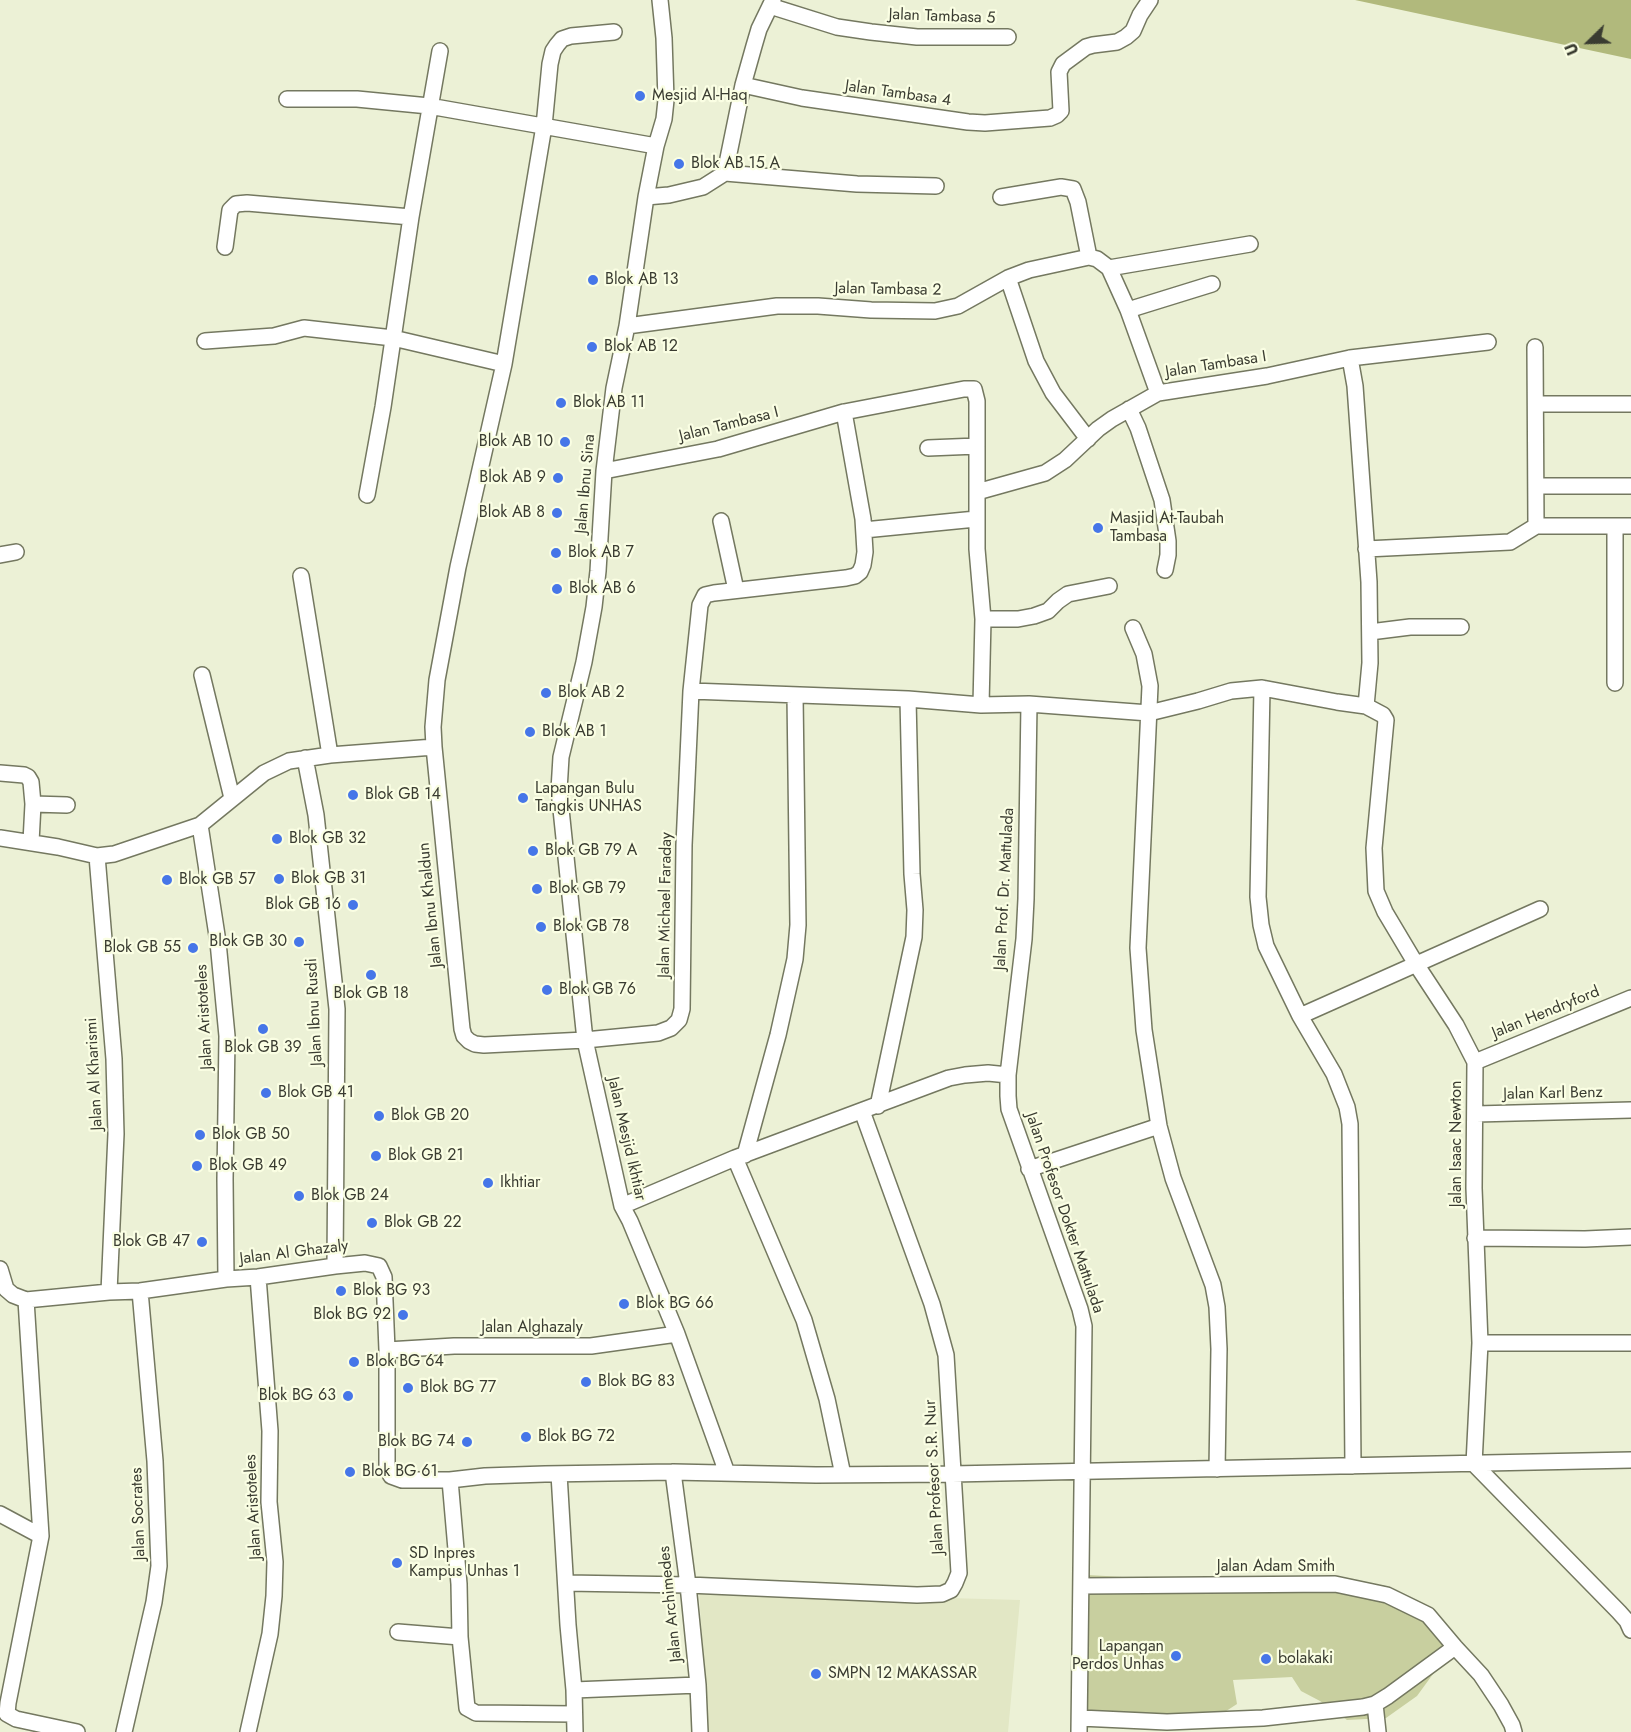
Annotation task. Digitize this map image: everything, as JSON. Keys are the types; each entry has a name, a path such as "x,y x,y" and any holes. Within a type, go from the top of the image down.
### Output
{"street":[{"name":"Jalan Ibnu Sina","path":"585,1040 560,815 561,757 584,662 594,607 604,471 614,388 627,326 646,197 664,119 666,100 664,38 660,0"},
{"name":"Jalan Tambasa 4","path":"743,85 802,98 968,122 985,123 1050,118 1061,111 1059,72 1063,64 1086,47 1117,42 1126,37 1133,31 1150,0"},
{"path":"725,173 743,85 759,29 772,3"},
{"name":"Jalan Tambasa 5","path":"772,3 837,27 871,32 917,37 1008,37"},
{"name":"Jalan Ibnu Khaldun","path":"585,1040 484,1045 474,1044 464,1036 433,727 437,680 458,567 504,364 544,126 553,51 562,39 571,36 614,32"},
{"path":"367,495 383,407 429,106 440,51"},
{"path":"286,99 357,99 429,106 656,146"},
{"path":"646,197 669,195 703,187 725,173 857,184 936,186"},
{"path":"1001,196 1061,187 1072,189 1078,202 1089,257 1097,259 1109,268 1128,310 1158,393"},
{"path":"225,247 230,210 236,204 247,203 411,217"},
{"path":"1109,268 1250,244"},
{"name":"Jalan Tambasa 2","path":"627,326 777,306 935,311 958,306 1008,278 1029,270 1089,257"},
{"path":"1008,278 1036,361 1053,393 1088,439"},
{"path":"1128,310 1212,284"},
{"path":"205,341 255,339 286,334 304,328 393,338 504,364"},
{"name":"Jalan Tambasa I","path":"977,492 1045,473 1059,464 1098,429 1158,393 1267,376 1350,358 1488,342"},
{"path":"1535,347 1536,526"},
{"path":"691,691 908,699 981,705 1029,704 1149,713 1231,691 1262,688 1372,709 1369,582 1355,386 1350,358"},
{"name":"Jalan Tambasa I","path":"604,471 718,449 844,412 974,389 977,446 977,560 983,620 981,705"},
{"path":"1536,404 1631,404"},
{"path":"1129,409 1138,428 1162,500 1168,542 1165,570"},
{"path":"844,412 864,530 976,519"},
{"path":"928,448 977,446"},
{"path":"1536,486 1631,486"},
{"path":"721,521 736,590"},
{"path":"1366,549 1510,542 1536,526 1631,526"},
{"path":"1615,526 1615,683"},
{"name":"Jalan Michael Faraday","path":"585,1040 658,1033 671,1028 679,1020 682,1009 684,845 691,691 696,627 700,605 705,595 855,576 863,566 866,552 864,530"},
{"path":"0,555 16,552"},
{"path":"301,576 330,754"},
{"path":"983,620 1034,616 1048,611 1068,594 1110,586"},
{"path":"1370,632 1410,627 1461,627"},
{"path":"1133,628 1144,654 1150,686 1138,948 1144,1030 1159,1126 1173,1178 1213,1285 1217,1307 1219,1349 1217,1469"},
{"path":"202,675 232,798"},
{"path":"1262,688 1258,897 1261,925 1266,946 1300,1016 1334,1074 1347,1107 1350,1124 1353,1466"},
{"path":"795,695 798,925 795,959 778,1035 740,1156 807,1329 827,1399 843,1474"},
{"path":"878,1106 914,937 908,699"},
{"name":"Jalan Prof. Dr. Mattulada","path":"1008,1075 1024,939 1029,704"},
{"name":"Jalan Isaac Newton","path":"1372,709 1383,715 1386,720 1374,848 1376,891 1385,912 1456,1025 1475,1062 1476,1238 1480,1343 1474,1464"},
{"path":"0,838 97,856 114,854 200,825 264,773 289,761 330,754 434,747"},
{"name":"Jalan Ibnu Rusdi","path":"305,758 316,815 337,1009 334,1266"},
{"path":"0,773 20,774 28,777 31,782 33,804 31,842"},
{"path":"33,804 67,805"},
{"name":"Jalan Aristoteles","path":"200,825 218,942 227,1036 226,1279"},
{"name":"Jalan Al Kharismi","path":"97,856 114,1059 116,1134 109,1292"},
{"path":"1300,1016 1540,909"},
{"name":"Jalan Hendryford","path":"1475,1062 1631,998"},
{"name":"Jalan Mesjid Ikhtiar","path":"585,1040 622,1206 677,1334 727,1473"},
{"path":"622,1206 740,1156 949,1078 988,1073 1008,1075"},
{"name":"Jalan Profesor Dokter Mattulada","path":"1008,1075 1009,1109 1084,1326 1080,1725"},
{"name":"Jalan Karl Benz","path":"1476,1114 1631,1110"},
{"name":"Jalan Profesor S.R. Nur","path":"688,1585 917,1595 942,1594 951,1590 959,1573 944,1344 932,1304 862,1111"},
{"path":"1029,1169 1159,1126"},
{"path":"1476,1238 1631,1237"},
{"name":"Jalan Al Ghazaly","path":"26,1300 140,1291 365,1263 379,1266 384,1277 387,1350 387,1467 391,1476 402,1480 450,1480"},
{"path":"0,1269 6,1289 13,1295 26,1300 41,1536 7,1714 16,1719 77,1732"},
{"name":"Jalan Aristoteles","path":"248,1732 270,1634 275,1562 269,1502 270,1431 258,1277"},
{"name":"Jalan Socrates","path":"124,1732 154,1602 159,1566 155,1461 140,1291"},
{"name":"Jalan Alghazaly","path":"387,1350 454,1346 591,1346 677,1334"},
{"path":"1480,1343 1631,1342"},
{"path":"574,1714 476,1713 468,1708 460,1637 459,1584 450,1480 485,1476 673,1472 952,1474 1631,1460"},
{"path":"1474,1464 1619,1612 1631,1630"},
{"name":"Jalan Archimedes","path":"673,1472 688,1585 698,1685 700,1732"},
{"path":"559,1474 575,1732"},
{"path":"0,1514 41,1536"},
{"path":"566,1583 688,1585"},
{"name":"Jalan Adam Smith","path":"1081,1586 1335,1584 1387,1595 1428,1615 1481,1675 1505,1711 1514,1732"},
{"path":"398,1632 460,1637"},
{"path":"1080,1725 1263,1718 1375,1704 1455,1647"},
{"path":"574,1689 698,1685"},
{"path":"1375,1704 1378,1732"}],"shaded area":[{"path":"1355,0 1631,0 1631,59 1448,20"},
{"name":"bolakaki","path":"1088,1575 1244,1584 1383,1585 1426,1608 1457,1641 1417,1696 1386,1718 1347,1720 1301,1691 1292,1677 1233,1680 1237,1704 1217,1717 1086,1721"},
{"path":"699,1591 1020,1600 1008,1732 708,1732"}],"place":[{"name":"Mesjid Al-Haq","path":"640,96"},
{"name":"Blok AB 15 A","path":"679,164"},
{"name":"Blok AB 13","path":"593,280"},
{"name":"Blok AB 12","path":"592,347"},
{"name":"Blok AB 11","path":"561,403"},
{"name":"Blok AB 10","path":"565,442"},
{"name":"Blok AB 9","path":"558,478"},
{"name":"Blok AB 8","path":"557,513"},
{"name":"Masjid At-Taubah Tambasa","path":"1098,528"},
{"name":"Blok AB 7","path":"556,553"},
{"name":"Blok AB 6","path":"557,589"},
{"name":"Blok AB 2","path":"546,693"},
{"name":"Blok AB 1","path":"530,732"},
{"name":"Blok GB 14","path":"353,795"},
{"name":"Lapangan Bulu Tangkis UNHAS","path":"523,798"},
{"name":"Blok GB 32","path":"277,839"},
{"name":"Blok GB 79 A","path":"533,851"},
{"name":"Blok GB 31","path":"279,879"},
{"name":"Blok GB 57","path":"167,880"},
{"name":"Blok GB 79","path":"537,889"},
{"name":"Blok GB 16","path":"353,905"},
{"name":"Blok GB 78","path":"541,927"},
{"name":"Blok GB 30","path":"299,942"},
{"name":"Blok GB 55","path":"193,948"},
{"name":"Blok GB 18","path":"371,975"},
{"name":"Blok GB 76","path":"547,990"},
{"name":"Blok GB 39","path":"263,1029"},
{"name":"Blok GB 41","path":"266,1093"},
{"name":"Blok GB 20","path":"379,1116"},
{"name":"Blok GB 50","path":"200,1135"},
{"name":"Blok GB 21","path":"376,1156"},
{"name":"Blok GB 49","path":"197,1166"},
{"name":"Ikhtiar","path":"488,1183"},
{"name":"Blok GB 24","path":"299,1196"},
{"name":"Blok GB 22","path":"372,1223"},
{"name":"Blok GB 47","path":"202,1242"},
{"name":"Blok BG 93","path":"341,1291"},
{"name":"Blok BG 66","path":"624,1304"},
{"name":"Blok BG 92","path":"403,1315"},
{"name":"Blok BG 64","path":"354,1362"},
{"name":"Blok BG 83","path":"586,1382"},
{"name":"Blok BG 77","path":"408,1388"},
{"name":"Blok BG 63","path":"348,1396"},
{"name":"Blok BG 72","path":"526,1437"},
{"name":"Blok BG 74","path":"467,1442"},
{"name":"Blok BG 61","path":"350,1472"},
{"name":"SD Inpres Kampus Unhas 1","path":"397,1563"},
{"name":"Lapangan Perdos Unhas","path":"1176,1656"},
{"name":"bolakaki","path":"1266,1659"},
{"name":"SMPN 12 MAKASSAR","path":"816,1674"}]}
